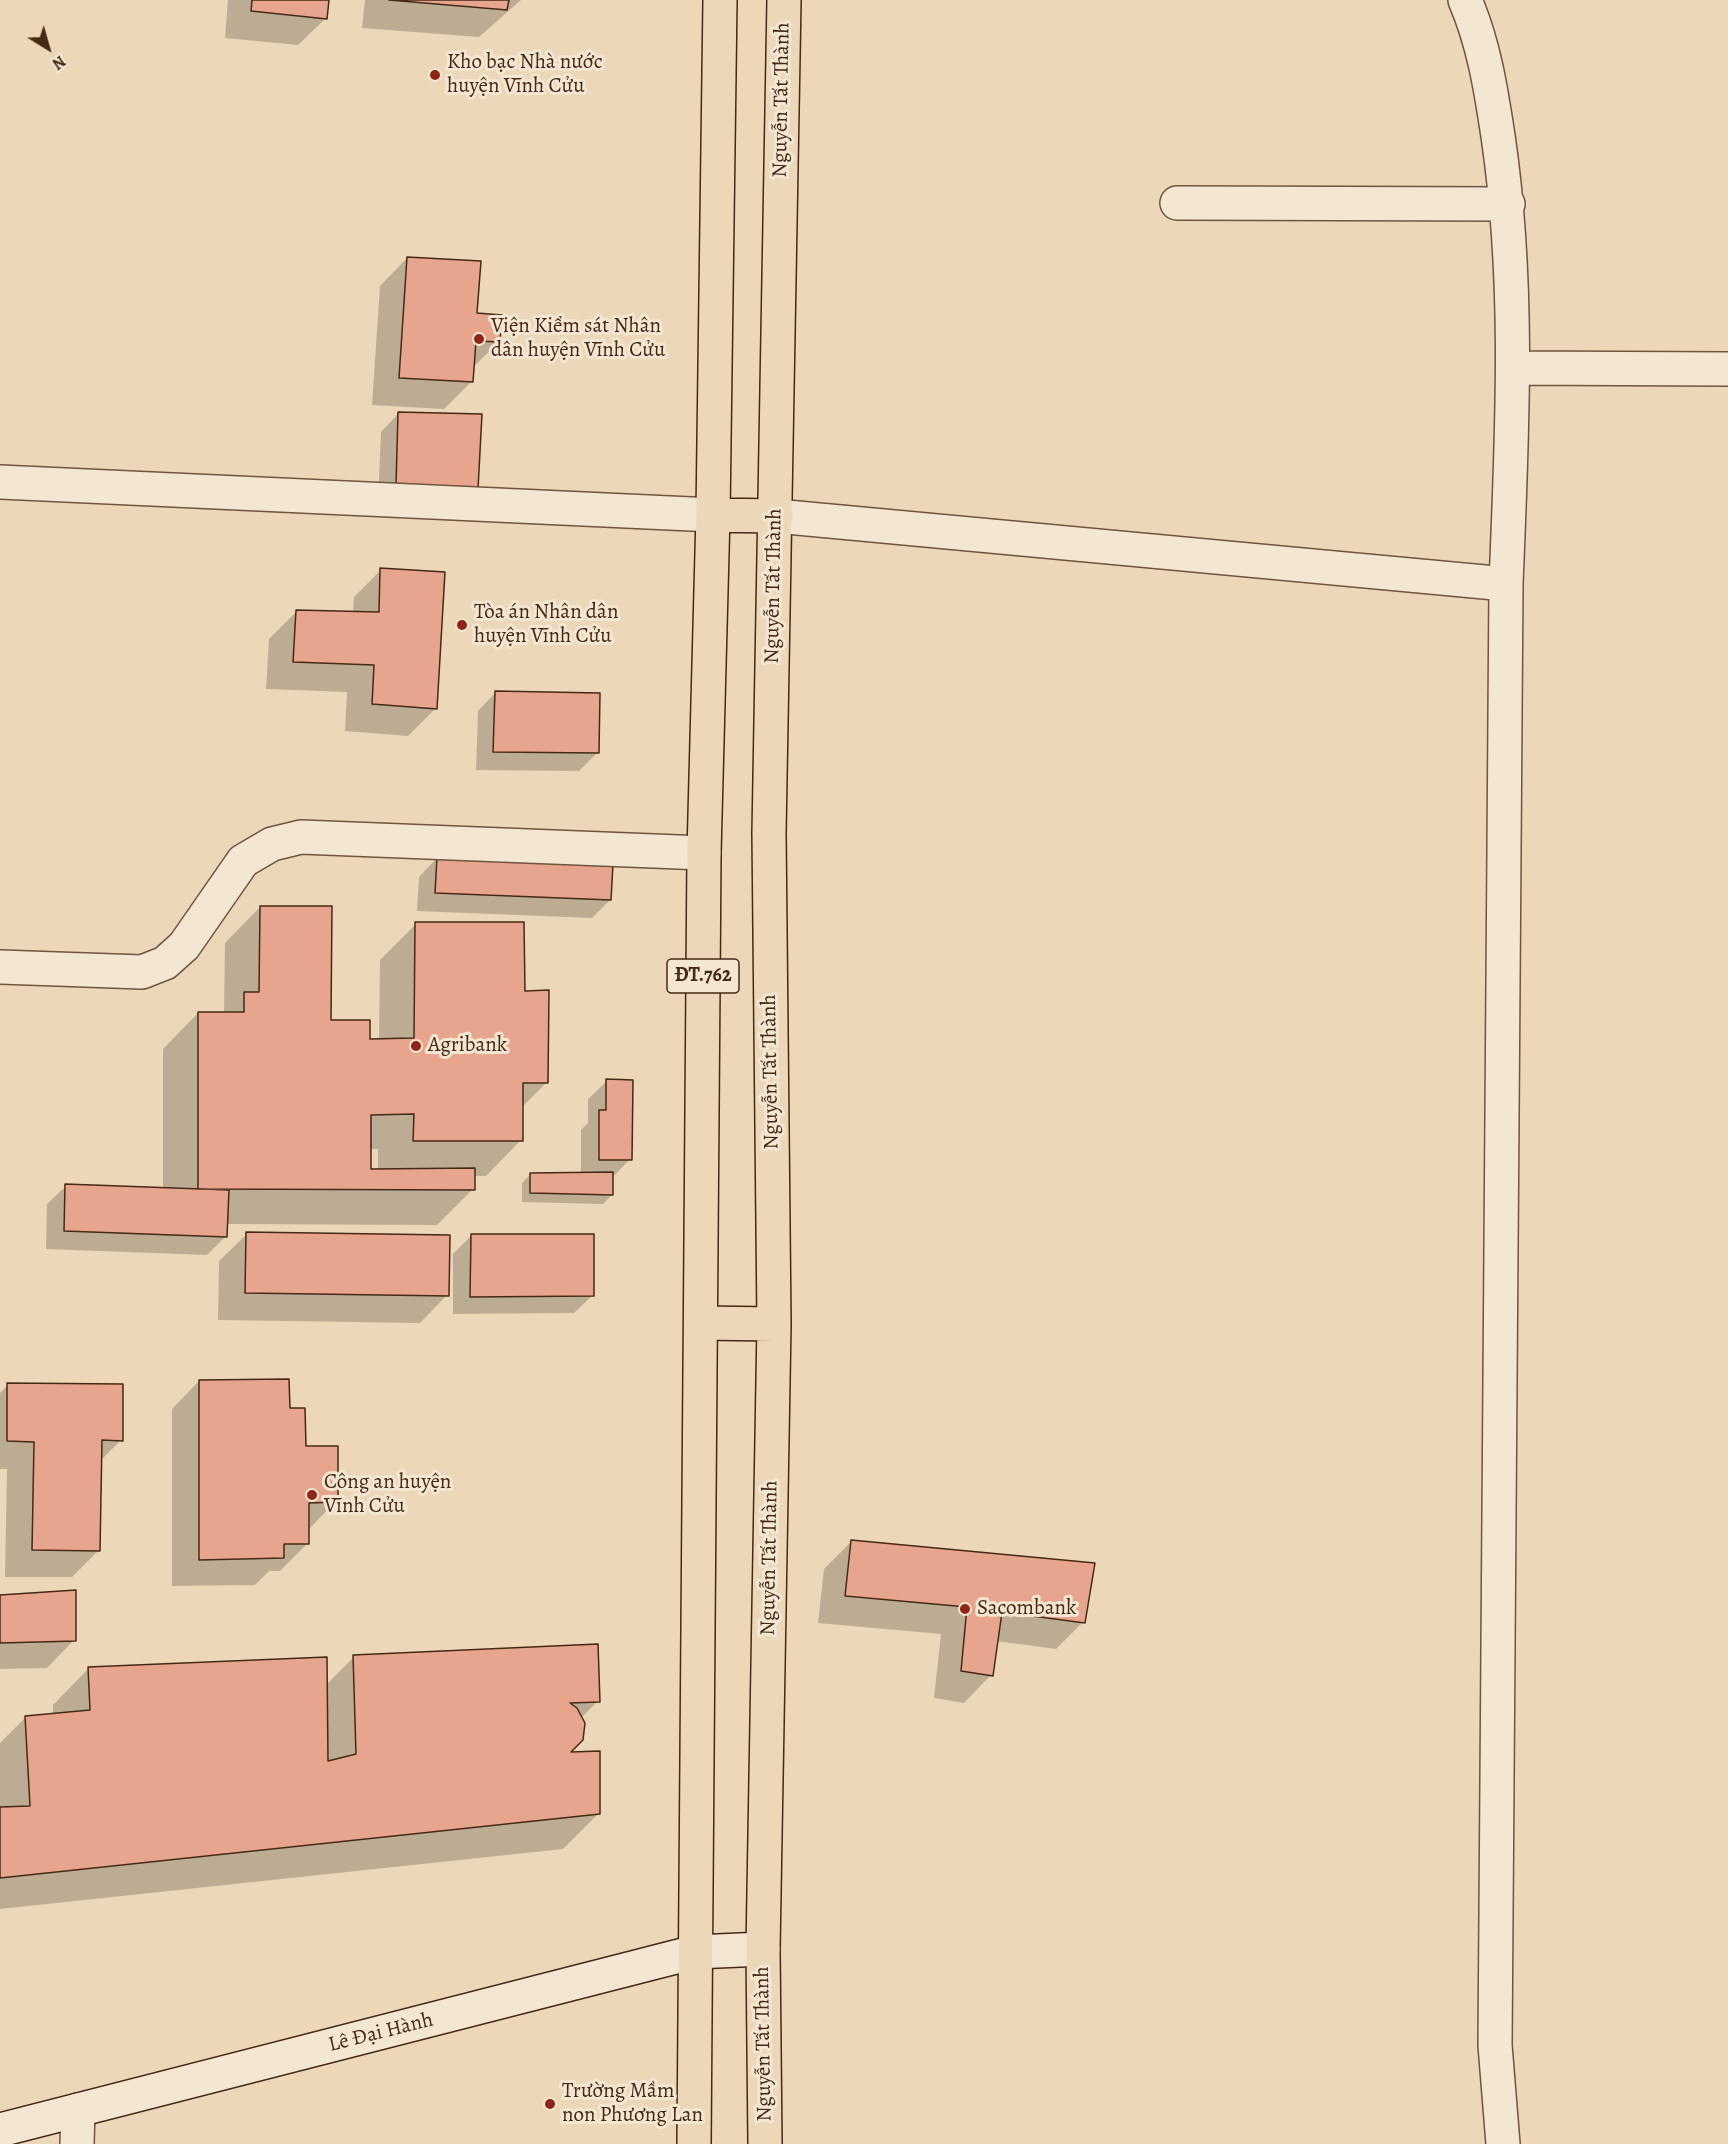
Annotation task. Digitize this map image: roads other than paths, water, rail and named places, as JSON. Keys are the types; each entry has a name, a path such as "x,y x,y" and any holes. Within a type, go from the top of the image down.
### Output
{"main road":[{"name":"ĐT.762","path":"695,1952 702,1323 704,853 713,515 720,0"},
{"name":"Nguyễn Tất Thành","path":"765,2144 763,1949 774,1324 769,833 784,0"},
{"path":"713,515 776,516"},
{"path":"702,1323 774,1324"},
{"path":"694,2144 695,1952"}],"street":[{"path":"1465,0 1476,26 1489,77 1508,204 1514,368 1506,584 1495,2044 1503,2144"},
{"path":"1177,203 1508,204"},
{"path":"1514,368 1728,369"},
{"path":"0,482 713,515"},
{"path":"776,516 1506,584"},
{"path":"0,967 142,972 165,963 184,946 243,861 272,844 301,837 704,853"},
{"name":"Lê Đại Hành","path":"0,2130 695,1952 763,1949"},
{"path":"77,2144 78,2110"}],"place":[{"name":"Kho bạc Nhà nước huyện Vĩnh Cửu","path":"435,75"},
{"name":"Viện Kiểm sát Nhân dân huyện Vĩnh Cửu","path":"479,339"},
{"name":"Tòa án Nhân dân huyện Vĩnh Cửu","path":"462,625"},
{"name":"Agribank","path":"416,1046"},
{"name":"Công an huyện Vĩnh Cửu","path":"312,1495"},
{"name":"Sacombank","path":"965,1609"},
{"name":"Trường Mầm non Phương Lan","path":"550,2104"}]}
